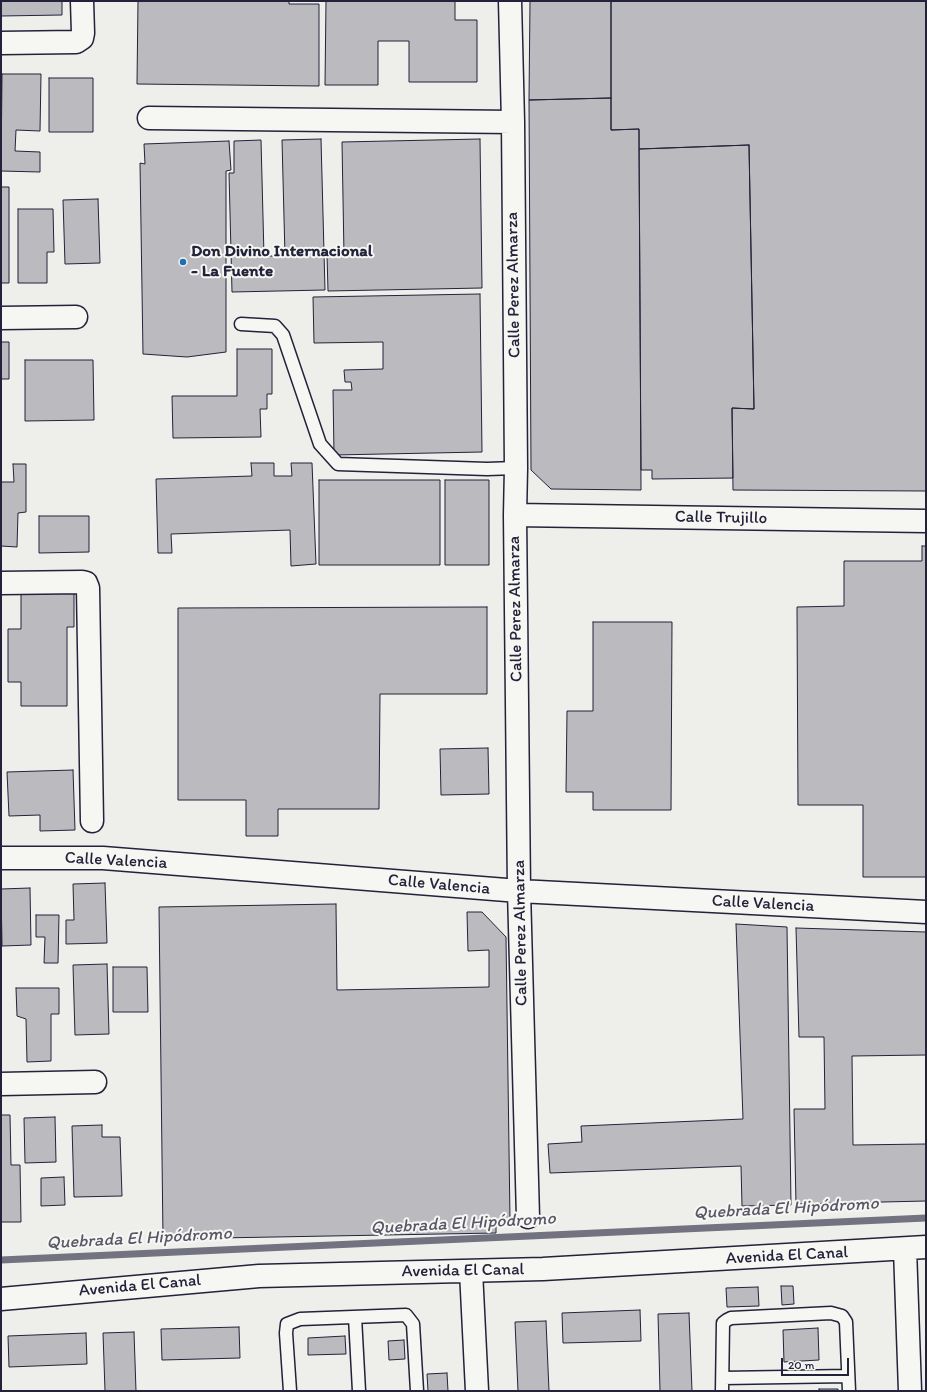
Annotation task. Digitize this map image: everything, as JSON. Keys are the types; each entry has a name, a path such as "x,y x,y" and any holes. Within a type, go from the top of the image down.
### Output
{"street":[{"path":"1,43 76,42 82,38 83,33 82,1"},
{"name":"Calle Perez Almarza","path":"510,1 513,122 516,468 515,514 520,891 528,1217"},
{"path":"150,118 513,122"},
{"path":"1,318 76,317"},
{"name":"Calle Trujillo","path":"515,514 926,521"},
{"path":"1,583 82,582 86,583 88,588 92,821"},
{"name":"Calle Valencia","path":"1,858 103,858 520,891 926,912"},
{"path":"1,1084 95,1082"},
{"path":"910,1391 916,1248"},
{"name":"Avenida El Canal","path":"1,1299 259,1276 543,1270 916,1248"},
{"path":"471,1271 477,1391"}],"lane":[{"path":"241,324 275,326 283,335 320,444 338,464 487,469 516,468"},
{"path":"722,1391 723,1323 727,1320 731,1318 831,1313 842,1316 846,1322 849,1391"},
{"path":"290,1391 286,1333 288,1324 300,1319 406,1315 413,1324 417,1391"},
{"path":"355,1317 360,1391"},
{"path":"722,1378 848,1376"}],"building":[{"path":"1,1 62,1 62,15 1,16"},
{"path":"138,1 289,1 289,4 319,4 319,86 137,84"},
{"path":"326,1 455,1 455,20 477,20 477,82 409,82 409,41 378,41 378,85 325,85"},
{"path":"530,1 611,1 611,98 529,100"},
{"path":"611,1 926,1 926,491 733,490 732,408 754,409 749,145 639,149 639,129 611,130"},
{"path":"2,74 41,74 40,131 16,130 15,151 40,152 40,172 1,171"},
{"path":"49,78 93,78 93,132 49,132"},
{"path":"611,98 611,130 639,129 641,490 551,489 531,470 529,100"},
{"path":"321,139 325,290 232,292 229,173 234,173 234,141 261,140 264,256 285,256 282,140"},
{"path":"480,139 482,288 328,291 327,255 344,255 342,142"},
{"name":"Don Divino Internacional - La Fuente","path":"229,141 231,170 226,171 226,352 187,357 143,354 140,163 145,164 144,144"},
{"path":"749,145 754,409 732,408 733,478 652,479 652,470 641,470 639,149"},
{"path":"1,187 9,187 9,283 1,283"},
{"path":"98,199 100,263 65,264 63,200"},
{"path":"18,209 53,209 54,252 47,252 47,283 18,283"},
{"path":"480,294 482,452 334,455 333,390 352,390 351,382 345,382 344,370 383,369 383,342 314,343 313,297"},
{"path":"1,342 9,342 9,379 1,379"},
{"path":"237,349 272,349 272,394 267,394 267,409 260,409 261,437 173,438 172,396 237,396"},
{"path":"25,360 93,360 94,420 25,421"},
{"path":"251,463 274,463 274,476 292,476 291,463 312,463 316,564 291,566 290,530 171,534 172,553 158,553 156,479 252,476"},
{"path":"13,464 26,464 26,512 18,513 17,547 1,546 1,482 14,482"},
{"path":"319,480 440,480 440,565 319,565"},
{"path":"445,480 489,480 489,565 445,565"},
{"path":"39,516 89,516 89,552 39,553"},
{"path":"922,546 926,546 926,877 863,877 863,805 798,805 797,607 844,606 844,561 922,561"},
{"path":"21,593 74,593 74,627 67,627 67,706 21,706 21,682 8,682 8,629 21,629"},
{"path":"487,607 487,694 380,694 379,809 278,809 278,836 246,836 246,800 178,800 178,608"},
{"path":"593,622 672,622 671,810 593,810 593,792 566,792 567,711 593,711"},
{"path":"488,748 489,794 441,795 440,749"},
{"path":"73,770 75,830 40,831 40,815 9,816 7,772"},
{"path":"105,883 107,943 66,944 66,920 74,920 73,884"},
{"path":"30,888 31,945 2,946 1,889"},
{"path":"336,904 337,990 489,987 489,950 468,951 467,912 482,912 506,937 510,1220 496,1220 496,1233 163,1239 159,907"},
{"path":"36,915 59,915 58,963 44,963 45,937 36,937"},
{"path":"736,924 787,927 791,1205 742,1206 741,1166 550,1173 548,1144 582,1142 581,1126 743,1119"},
{"path":"796,928 926,932 926,1055 852,1056 853,1145 926,1144 926,1201 796,1204 794,1109 825,1109 824,1037 799,1037"},
{"path":"107,964 109,1034 75,1035 73,965"},
{"path":"113,967 147,967 148,1012 113,1012"},
{"path":"16,988 59,988 59,1014 51,1014 51,1061 27,1062 26,1019 17,1016"},
{"path":"1,1115 10,1115 11,1165 20,1165 21,1222 1,1222"},
{"path":"55,1117 56,1162 25,1163 24,1118"},
{"path":"102,1125 102,1137 120,1137 122,1196 74,1197 72,1126"},
{"path":"64,1177 65,1205 41,1206 41,1178"},
{"path":"781,1286 793,1286 794,1304 782,1305"},
{"path":"758,1287 759,1306 727,1307 726,1288"},
{"path":"640,1310 641,1341 563,1343 562,1313"},
{"path":"689,1313 692,1391 660,1391 658,1314"},
{"path":"546,1321 549,1391 518,1391 515,1322"},
{"path":"239,1327 240,1358 162,1360 161,1329"},
{"path":"818,1328 819,1360 784,1362 783,1330"},
{"path":"134,1332 136,1391 105,1391 103,1333"},
{"path":"86,1333 87,1364 9,1367 8,1336"},
{"path":"345,1336 346,1354 308,1355 308,1338"},
{"path":"404,1340 405,1359 389,1360 388,1341"},
{"path":"447,1373 448,1391 428,1391 427,1374"},
{"path":"819,1389 838,1389 838,1391 819,1391"}],"waterway":[{"name":"Quebrada El Hipódromo","path":"1,1260 926,1218"}],"place":[{"name":"Don Divino Internacional - La Fuente","path":"183,262"}]}
